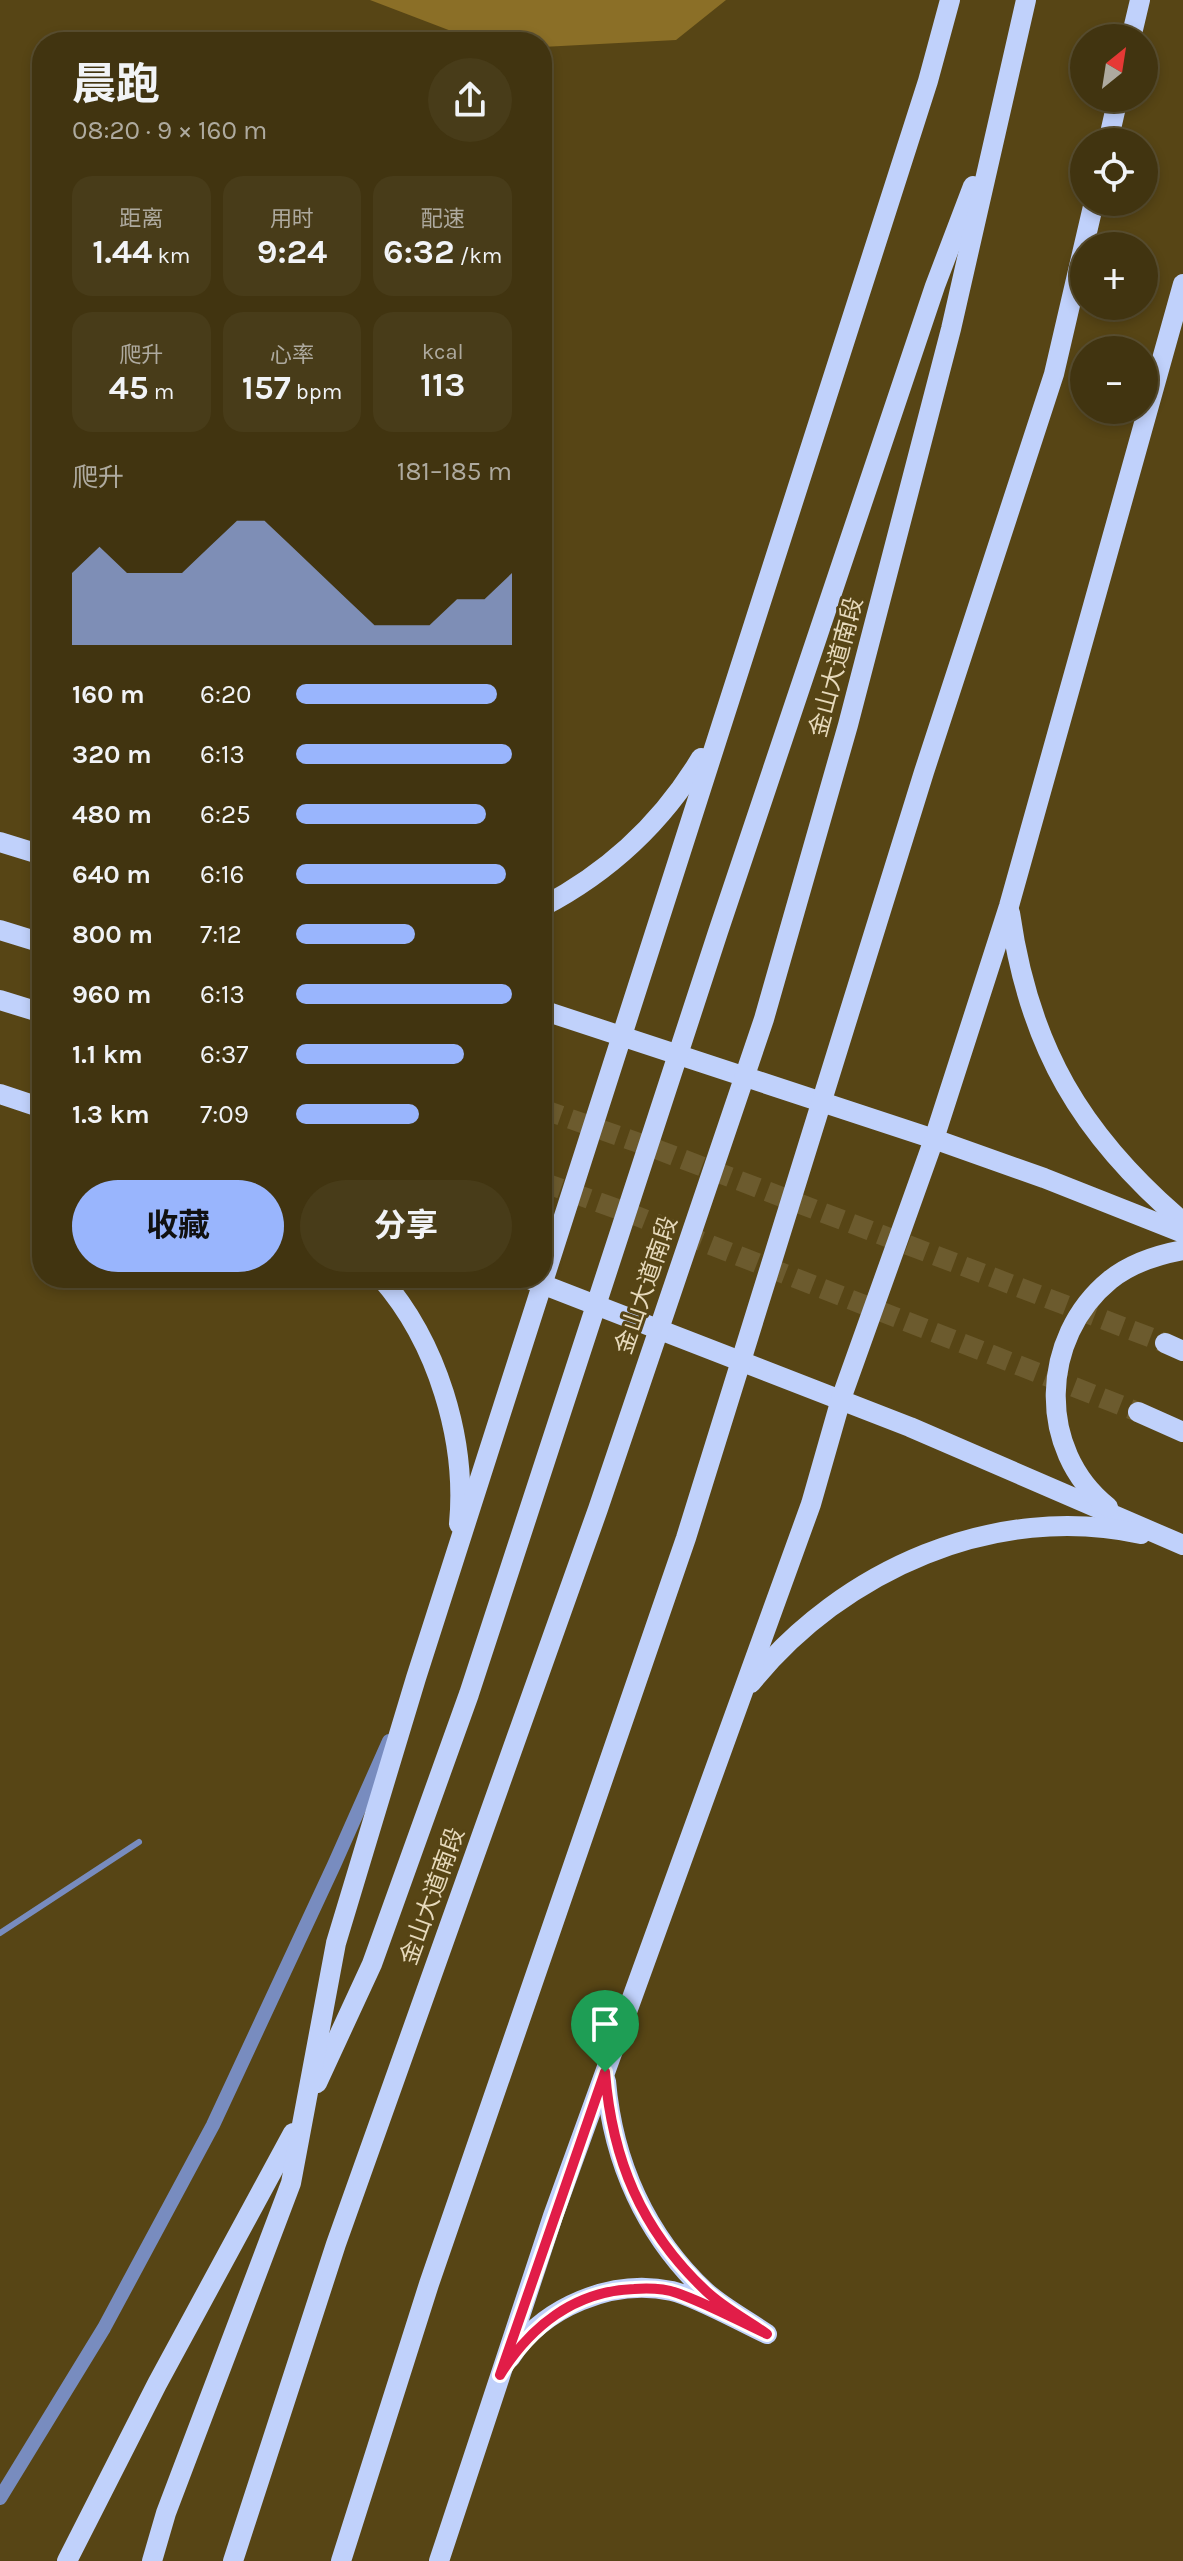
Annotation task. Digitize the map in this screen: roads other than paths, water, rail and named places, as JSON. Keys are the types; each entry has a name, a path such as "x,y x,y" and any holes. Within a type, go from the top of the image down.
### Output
{"main road":[{"path":"552,1230 621,1036 928,81 950,0"},
{"name":"金山大道南段","path":"233,2561 336,2244 598,1509 764,1019 860,679 951,329 1026,0"},
{"path":"1134,24 1140,0"},
{"path":"67,2561 157,2384 289,2142 372,1964 469,1694 718,932 925,316 1000,115"},
{"path":"341,2561 429,2284 686,1538 924,772 1054,374 1091,216"},
{"path":"439,2561 605,2072 811,1504 841,1399 934,1139 1009,906 1183,284"},
{"path":"552,901 603,871 635,844 664,813 710,743 727,704"},
{"path":"0,842 32,852"},
{"path":"1009,906 1026,996 1041,1039 1061,1080 1114,1158 1147,1192 1183,1222"},
{"path":"0,930 32,940"},
{"path":"0,1000 32,1010"},
{"path":"552,1013 934,1139 1183,1233"},
{"path":"0,1094 32,1105"},
{"path":"1123,1519 1083,1481 1069,1457 1059,1431 1055,1404 1059,1363 1074,1323 1090,1299 1111,1279 1135,1264 1183,1250"},
{"path":"388,1288 408,1317 443,1392 453,1432 458,1473 460,1514 456,1555"},
{"path":"152,2561 166,2513 291,2183 336,1943 456,1555 532,1288"},
{"path":"552,1288 841,1399 1179,1543"},
{"path":"1138,1412 1183,1432"},
{"path":"741,1696 768,1661 834,1602 898,1566 939,1549 997,1534 1041,1528 1087,1527 1131,1532 1179,1543"},
{"path":"500,2375 514,2352 553,2315 578,2302 626,2289 650,2288 675,2292 767,2334 708,2294 679,2264 654,2231 618,2155 609,2114 605,2072"}],"street":[{"path":"0,2498 104,2328 213,2125 334,1865 416,1678"}],"lane":[{"path":"0,1933 139,1842"}],"tunnel":[{"path":"552,1113 656,1149 1165,1343"},
{"path":"552,1186 1138,1412"}]}
